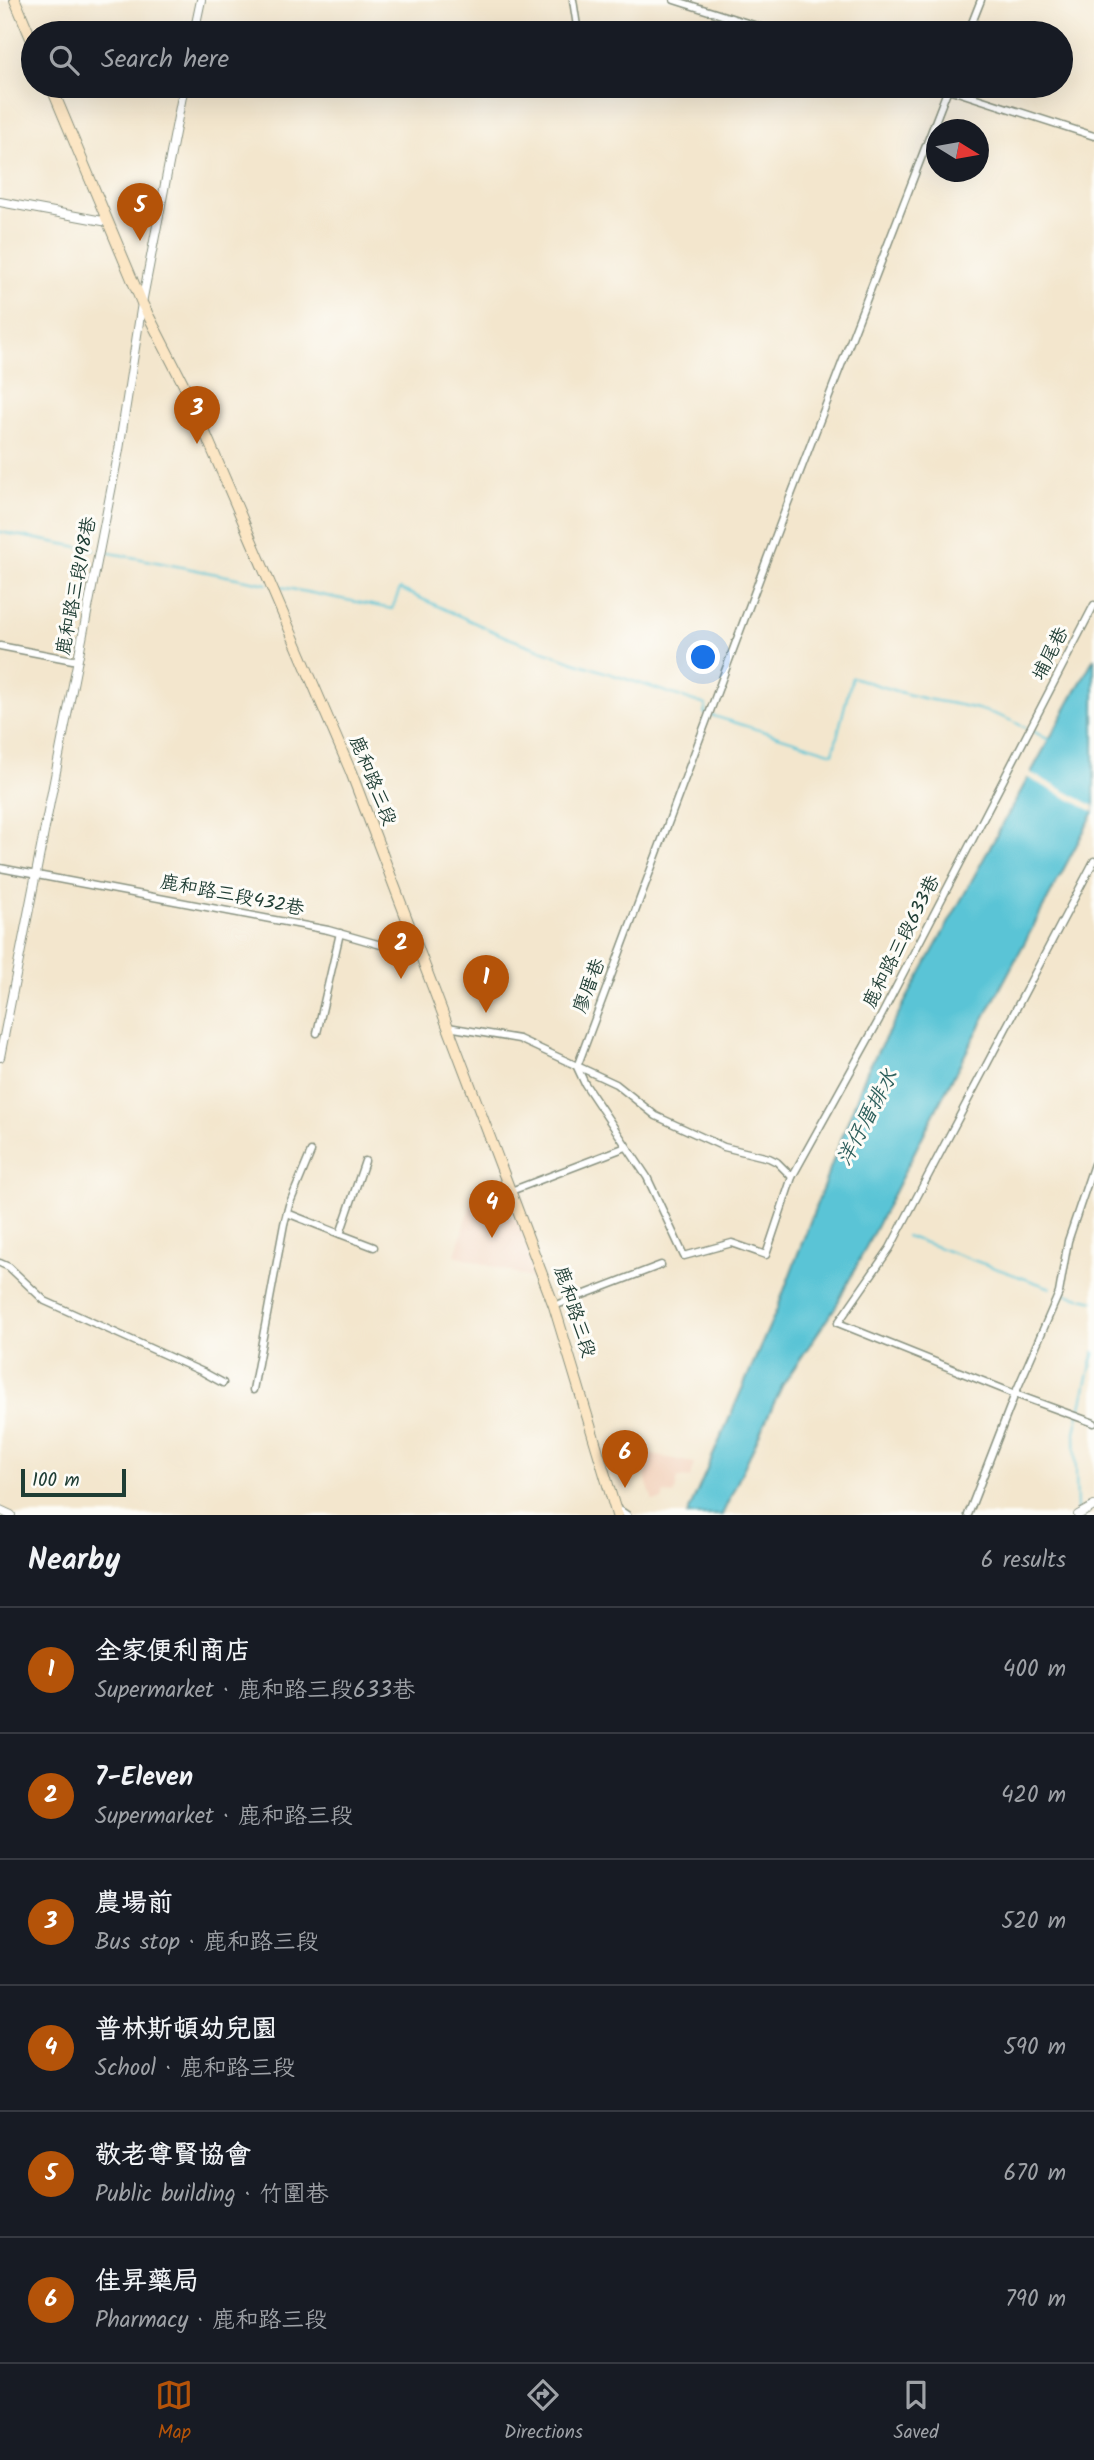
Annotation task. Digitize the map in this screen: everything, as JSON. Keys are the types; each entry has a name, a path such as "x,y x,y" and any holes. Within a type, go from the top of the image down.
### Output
{"main road":[{"path":"15,0 24,21"},
{"name":"鹿和路三段","path":"56,98 142,303 188,393 351,772 554,1306 616,1511"}],"street":[{"path":"197,21 201,0"},
{"path":"573,0 576,21"},
{"path":"674,0 741,21"},
{"path":"973,21 981,0"},
{"name":"鹿和路三段198巷","path":"37,875 125,417 142,303 182,98"},
{"name":"廖厝巷","path":"577,1067 786,508 944,98"},
{"path":"981,98 1094,136"},
{"path":"0,202 108,222"},
{"name":"埔尾巷","path":"1036,719 1094,604"},
{"path":"0,646 78,662"},
{"name":"鹿和路三段633巷","path":"626,1147 647,1177 684,1256 732,1243 766,1255 792,1177 879,1020 1036,719"},
{"path":"1094,861 890,1248 838,1323 1094,1423"},
{"name":"鹿和路三段432巷","path":"0,868 340,933 420,956"},
{"path":"0,1057 37,875"},
{"path":"317,1033 340,933"},
{"path":"448,1027 519,1039 615,1084 656,1116 724,1147 769,1158 792,1177"},
{"path":"511,1191 626,1147 577,1067"},
{"path":"253,1390 287,1213 311,1152"},
{"path":"340,1234 365,1161"},
{"path":"968,1515 1015,1394 1059,1293 1068,1241 1094,1164"},
{"path":"287,1213 374,1247"},
{"path":"0,1264 9,1267 45,1301 223,1383"},
{"path":"554,1306 661,1265"},
{"path":"1078,1515 1094,1506"},
{"path":"0,1510 10,1515"},
{"name":"鹿和路三段","path":"616,1511 627,1515"}],"shaded area":[{"path":"471,1204 519,1220 536,1280 455,1255"},
{"path":"647,1454 694,1463 690,1478 678,1478 674,1495 664,1493 662,1500 653,1501 646,1480"}],"water":[{"name":"洋仔厝排水","path":"1094,658 1094,812 944,1094 836,1306 782,1386 722,1515 687,1515 777,1309 867,1071"}],"pier":[{"path":"1029,772 1094,806 1094,812 1026,777"}],"waterway":[{"path":"0,532 95,550"},
{"path":"101,551 267,584"},
{"path":"276,586 392,609 400,589 506,637 706,705 704,713 833,753 852,677 912,695 981,710 1026,728"},
{"path":"1031,730 1051,741"},
{"path":"906,1236 1051,1288"},
{"path":"1060,1293 1094,1301"},
{"path":"1077,1510 1075,1432 1094,1352"}],"place":[{"name":"敬老尊賢協會","path":"140,241"},
{"name":"農場前","path":"197,444"},
{"name":"7-Eleven","path":"401,979"},
{"name":"全家便利商店","path":"486,1013"},
{"name":"普林斯頓幼兒園","path":"492,1238"},
{"name":"佳昇藥局","path":"625,1488"}]}
